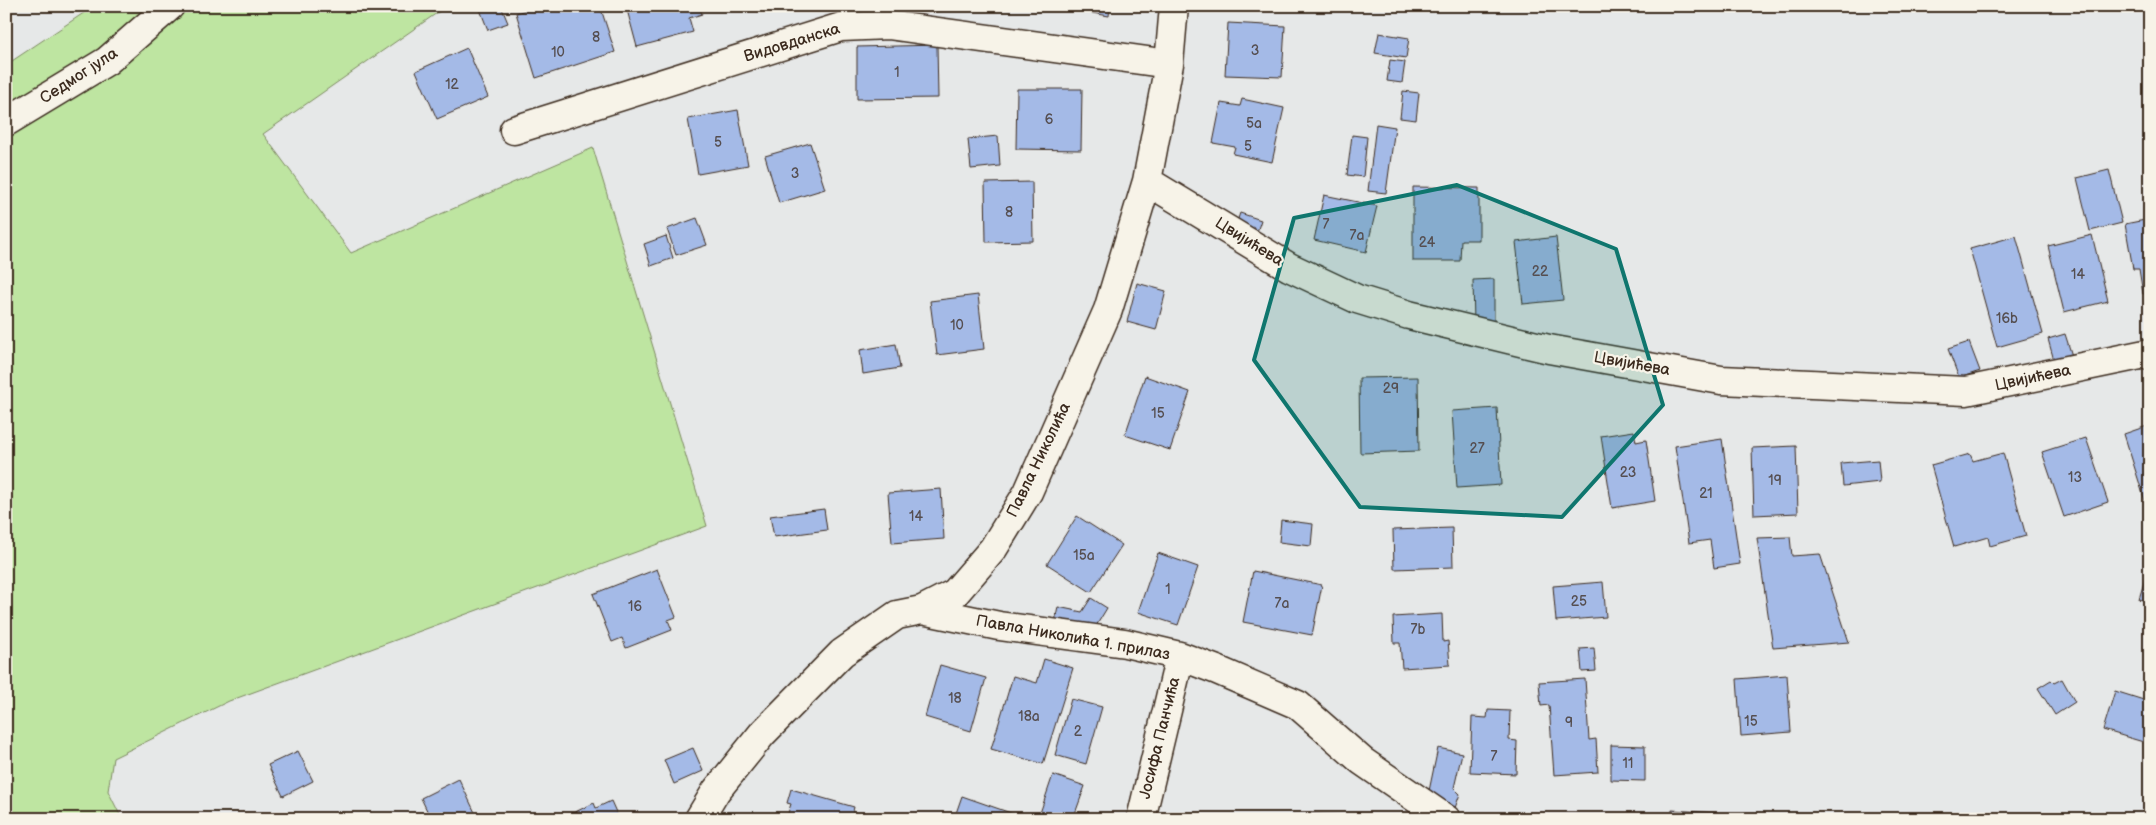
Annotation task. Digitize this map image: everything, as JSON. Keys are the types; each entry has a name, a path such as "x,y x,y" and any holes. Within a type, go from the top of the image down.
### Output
{"street":[{"name":"Седмог јула","path":"6,122 107,61 170,6"},
{"name":"Павла Николића","path":"699,819 716,791 762,734 842,653 897,615 922,610 955,593 993,549 1028,492 1108,310 1147,181 1169,64 1174,6"},
{"name":"Видовданска","path":"514,130 841,27 888,26 1169,64"},
{"name":"Цвијићева","path":"1147,181 1289,267 1357,299 1409,315 1549,349 1721,380 1966,392 2150,354"},
{"name":"Павла Николића 1. прилаз","path":"922,610 999,626 1125,644 1180,656 1298,705 1362,761 1446,819"},
{"name":"Јосифа Панчића","path":"1141,819 1180,656"}],"highlighted area":[{"path":"1457,185 1616,249 1663,405 1562,517 1360,507 1254,360 1294,218"}],"green space":[{"path":"94,6 447,6 263,134 351,253 593,148 707,526 229,701 113,758 108,791 122,819 6,819 6,65"}],"building":[{"path":"501,6 508,23 488,30 479,7"},
{"path":"538,6 600,6 615,52 536,78 516,13"},
{"path":"626,6 699,6 702,14 689,18 693,32 637,47"},
{"path":"1071,6 1110,6 1109,16 1070,9"},
{"path":"1228,23 1285,26 1282,77 1225,75"},
{"path":"1379,33 1409,38 1406,58 1375,53"},
{"path":"937,45 938,98 857,99 857,47"},
{"path":"467,48 488,97 437,119 416,71"},
{"path":"1390,60 1405,62 1402,83 1387,81"},
{"path":"1017,89 1082,89 1081,150 1016,149"},
{"path":"1403,91 1419,93 1416,120 1400,118"},
{"path":"1242,99 1284,108 1272,162 1233,154 1235,147 1213,143 1221,103 1240,106"},
{"path":"738,110 748,165 698,174 688,119"},
{"path":"1376,124 1395,127 1386,193 1368,191"},
{"path":"1352,135 1367,137 1363,177 1347,175"},
{"path":"998,136 1000,166 971,169 968,139"},
{"path":"810,143 825,189 779,203 765,156"},
{"path":"2109,170 2122,223 2090,231 2077,178"},
{"path":"1032,182 1033,241 986,242 985,183"},
{"path":"1413,187 1479,188 1479,240 1461,240 1460,261 1413,261"},
{"path":"1324,195 1377,206 1366,252 1314,240"},
{"path":"1240,213 1261,220 1255,238 1234,230"},
{"path":"697,218 707,245 676,255 667,229"},
{"path":"2150,219 2150,293 2143,294 2139,269 2133,269 2125,224"},
{"path":"2092,235 2108,301 2064,312 2048,246"},
{"path":"666,236 673,258 651,266 644,244"},
{"path":"2016,236 2043,334 1997,347 1970,249"},
{"path":"1556,237 1563,300 1523,304 1516,242"},
{"path":"1494,279 1494,322 1474,323 1473,280"},
{"path":"1137,283 1166,291 1156,330 1127,322"},
{"path":"978,295 984,349 937,355 930,301"},
{"path":"2065,334 2073,359 2055,364 2048,339"},
{"path":"1969,342 1980,371 1959,378 1948,349"},
{"path":"896,344 900,368 863,374 860,350"},
{"path":"1145,376 1190,392 1170,450 1125,435"},
{"path":"1418,377 1419,451 1360,453 1359,378"},
{"path":"1497,408 1501,485 1457,488 1452,411"},
{"path":"2150,425 2150,502 2146,504 2124,434"},
{"path":"1634,431 1636,442 1646,440 1655,501 1612,508 1601,436"},
{"path":"2086,438 2108,502 2064,517 2042,452"},
{"path":"1722,439 1740,564 1714,568 1710,540 1689,543 1675,446"},
{"path":"1796,446 1798,513 1754,515 1752,448"},
{"path":"2003,453 2026,536 1990,546 1988,537 1954,547 1931,465 1970,454 1973,461"},
{"path":"1878,460 1880,482 1843,486 1841,463"},
{"path":"941,489 944,539 892,543 888,493"},
{"path":"824,509 827,530 774,537 770,516"},
{"path":"1077,516 1122,545 1091,592 1047,564"},
{"path":"1281,520 1313,524 1311,546 1279,542"},
{"path":"1452,528 1453,567 1394,569 1393,530"},
{"path":"1790,537 1792,556 1820,554 1849,642 1773,648 1757,538"},
{"path":"1158,553 1198,567 1178,625 1138,612"},
{"path":"657,569 676,617 668,620 672,630 626,648 622,638 612,642 593,594"},
{"path":"1253,571 1322,585 1312,635 1243,622"},
{"path":"2145,579 2150,580 2150,602 2139,599"},
{"path":"1603,582 1606,617 1556,621 1553,586"},
{"path":"1091,598 1107,608 1093,631 1055,622 1058,607 1082,612"},
{"path":"1442,614 1443,642 1448,641 1450,665 1402,668 1400,643 1394,643 1393,617"},
{"path":"1594,648 1596,671 1582,672 1580,649"},
{"path":"1044,659 1073,668 1043,764 991,749 1013,676 1037,683"},
{"path":"940,665 986,678 971,731 925,717"},
{"path":"1787,675 1791,732 1741,736 1737,679"},
{"path":"1585,679 1589,740 1596,739 1598,772 1554,775 1549,705 1541,706 1539,682"},
{"path":"2062,679 2075,702 2055,715 2038,688 2051,680 2054,683"},
{"path":"2115,691 2150,702 2150,744 2103,730"},
{"path":"1071,699 1102,707 1086,764 1055,755"},
{"path":"1488,710 1510,711 1509,740 1517,741 1516,774 1470,772 1472,717 1487,718"},
{"path":"1611,745 1645,746 1645,781 1611,780"},
{"path":"693,748 703,771 674,784 664,760"},
{"path":"1438,748 1462,753 1454,788 1460,794 1455,808 1429,791"},
{"path":"298,751 313,781 283,796 268,765"},
{"path":"1053,775 1085,786 1073,819 1038,819"},
{"path":"459,779 478,819 431,819 421,798"},
{"path":"791,789 854,807 851,819 786,819 791,804 787,803"},
{"path":"962,796 1025,818 954,819"},
{"path":"611,801 619,819 573,819 571,814 594,803 596,808"},
{"path":"1672,810 1716,813 1716,819 1672,819"},
{"path":"1310,814 1361,816 1361,819 1310,819"}]}
